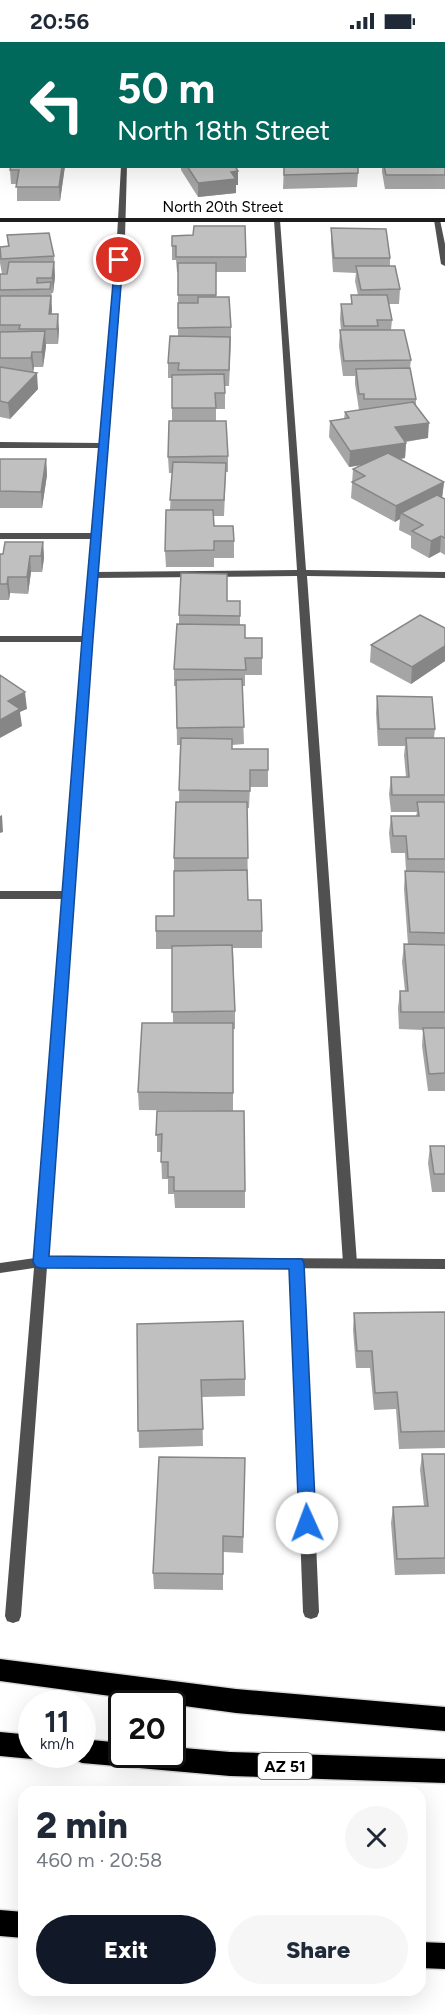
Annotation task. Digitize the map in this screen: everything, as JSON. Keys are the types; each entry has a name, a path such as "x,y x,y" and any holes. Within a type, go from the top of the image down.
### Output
{"highway":[{"path":"0,1670 236,1701 445,1719"},
{"path":"0,1744 18,1746"},
{"name":"AZ 51","path":"186,1760 230,1764 445,1771"},
{"path":"0,1923 18,1924"},
{"path":"426,1955 445,1956"}],"street":[{"path":"13,1616 124,168"},
{"name":"North 20th Street","path":"0,220 441,220"},
{"path":"277,220 350,1263"},
{"path":"441,220 445,264"},
{"path":"0,446 104,446"},
{"path":"0,536 97,536"},
{"path":"93,575 302,573 445,575"},
{"path":"0,639 88,639"},
{"path":"0,895 70,895"},
{"path":"0,1268 41,1262 445,1264"},
{"path":"297,1263 311,1612"}],"building":[{"path":"10,168 62,168 59,187 16,187 19,170 10,170"},
{"path":"188,168 236,168 238,171 231,172 236,179 198,183"},
{"path":"284,168 358,168 358,173 284,175"},
{"path":"384,168 445,168 445,175 386,175"},
{"path":"194,226 245,226 246,257 176,257 176,246 172,246 172,236 193,235"},
{"path":"331,228 386,229 390,258 334,258"},
{"path":"49,233 54,256 1,259 0,247 9,246 7,235"},
{"path":"9,262 54,262 52,278 37,278 37,283 51,282 50,289 0,290 0,274 7,274"},
{"path":"178,263 216,263 216,295 178,295"},
{"path":"356,266 395,266 400,289 361,290"},
{"path":"351,295 387,295 392,320 377,320 378,326 344,326 341,304 352,304"},
{"path":"0,296 51,296 49,314 58,314 57,329 19,329 20,325 0,325"},
{"path":"198,297 229,297 231,327 178,328 178,303 198,303"},
{"path":"340,330 404,330 411,360 344,361"},
{"path":"45,331 42,352 32,352 31,358 0,358 0,332"},
{"path":"170,336 230,337 229,370 178,370 179,363 168,363"},
{"path":"0,367 37,373 8,403 0,401"},
{"path":"410,368 416,399 364,399 364,394 359,394 356,369"},
{"path":"224,374 225,393 215,393 216,408 172,408 172,375"},
{"path":"413,402 429,423 395,427 406,443 350,451 330,421 349,418 345,412"},
{"path":"169,421 226,421 228,456 168,457"},
{"path":"388,453 444,482 396,506 352,482 365,476 353,469"},
{"path":"0,459 46,459 41,492 0,491"},
{"path":"173,462 226,463 224,500 170,500"},
{"path":"437,495 445,499 445,538 441,536 431,541 412,531 423,525 401,513"},
{"path":"166,510 213,510 214,526 233,526 234,541 214,541 214,550 165,551"},
{"path":"5,542 43,542 41,556 30,556 27,577 8,577 7,584 0,584 0,554 3,554"},
{"path":"181,573 227,574 227,601 240,601 240,616 179,615"},
{"path":"420,615 445,628 445,646 412,667 371,645"},
{"path":"177,624 245,625 245,638 262,638 262,658 245,658 246,670 174,669"},
{"path":"0,675 25,692 8,701 20,709 0,720"},
{"path":"242,679 244,727 177,728 176,680"},
{"path":"377,696 432,697 435,729 379,729"},
{"path":"181,738 232,739 232,749 268,749 268,770 250,770 250,791 179,790"},
{"path":"406,738 445,738 445,795 392,795 391,777 409,777"},
{"path":"176,802 247,802 248,858 174,858"},
{"path":"417,802 445,802 445,859 408,859 406,836 393,836 391,816 419,816"},
{"path":"247,870 248,900 261,900 262,931 156,931 156,916 174,916 174,871"},
{"path":"405,871 445,872 445,933 410,932"},
{"path":"404,944 445,945 445,1012 401,1012 400,991 408,991"},
{"path":"232,945 235,1011 172,1012 172,946"},
{"path":"142,1023 233,1023 233,1093 138,1092"},
{"path":"423,1028 445,1028 445,1073 429,1074"},
{"path":"157,1111 244,1111 245,1191 174,1191 174,1177 168,1177 168,1162 161,1162 162,1134 156,1135"},
{"path":"430,1146 445,1146 445,1174 434,1174"},
{"path":"445,1312 445,1431 401,1432 397,1392 375,1393 372,1351 357,1351 354,1313"},
{"path":"243,1321 245,1379 201,1380 203,1429 138,1431 137,1324"},
{"path":"422,1454 445,1454 445,1558 397,1559 393,1507 428,1506"},
{"path":"159,1457 245,1458 243,1537 223,1536 223,1574 153,1573"}],"route":[{"path":"119,260 41,1262 297,1263 307,1523"}]}
